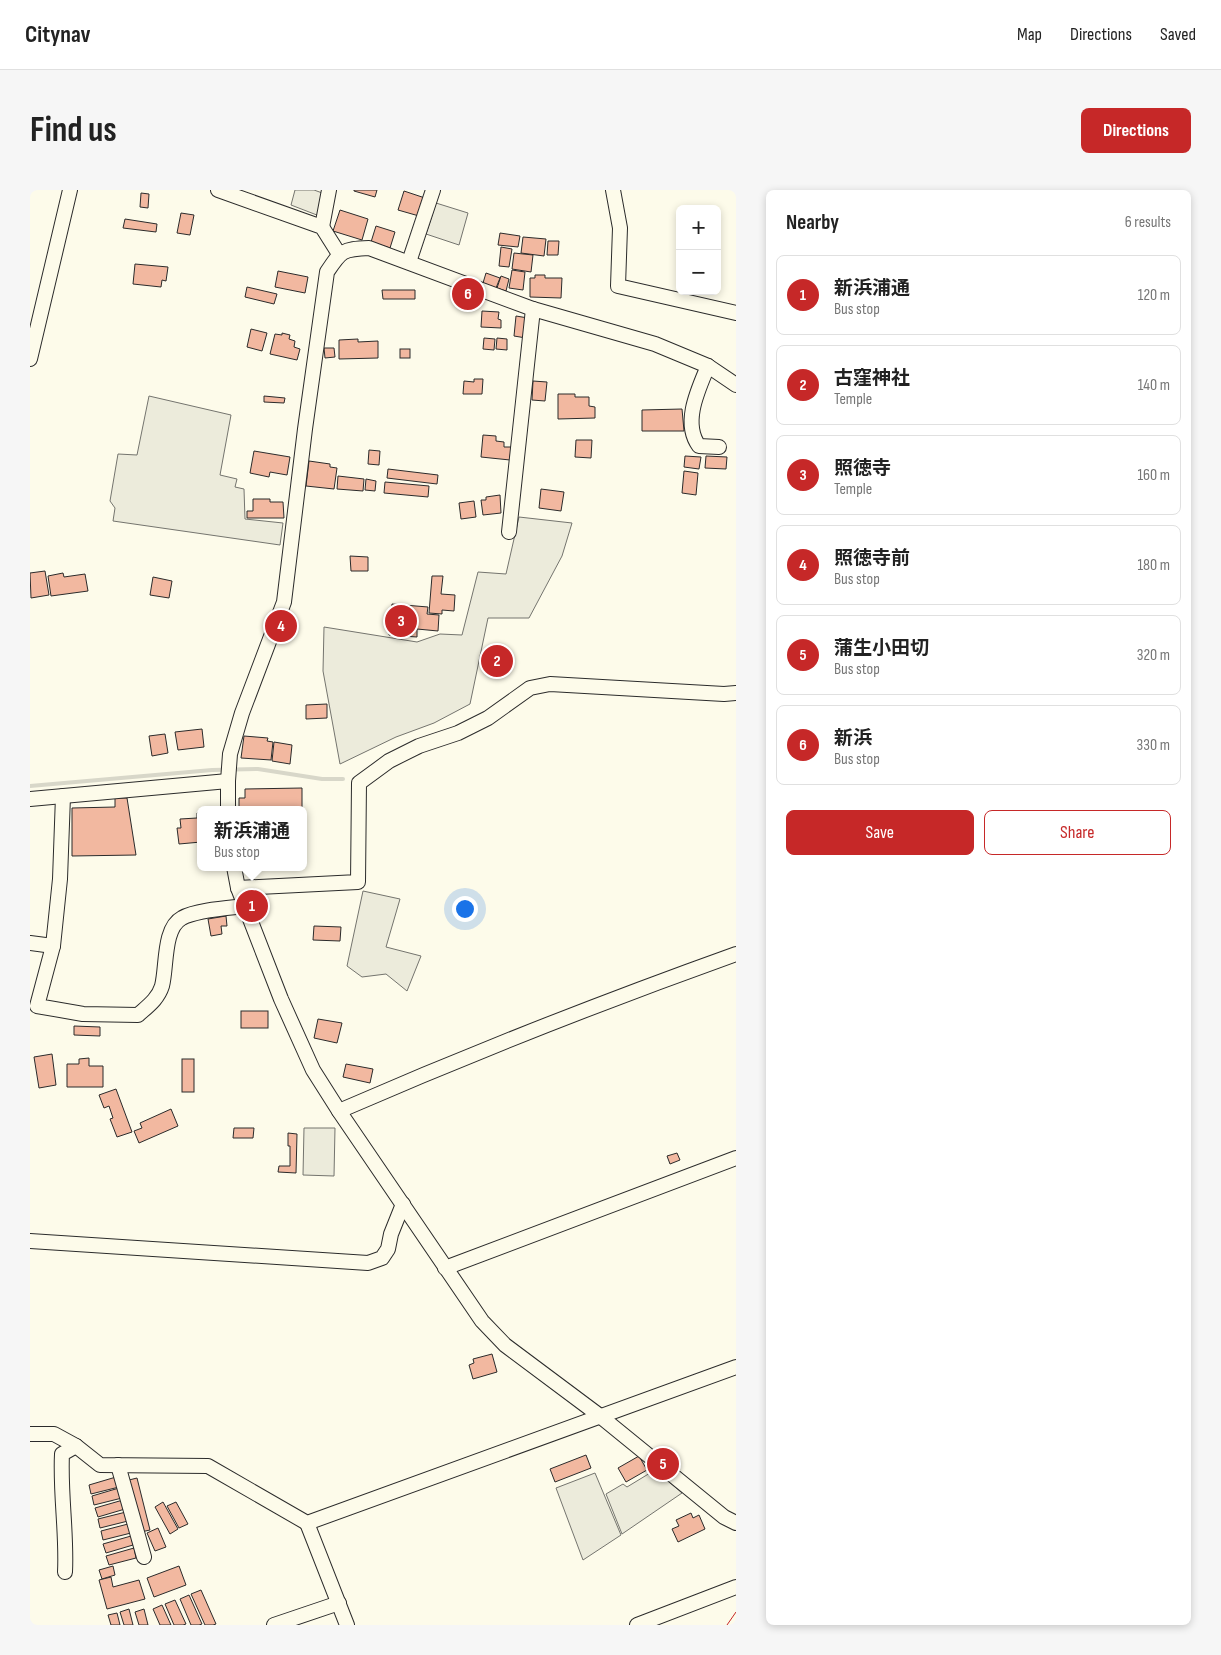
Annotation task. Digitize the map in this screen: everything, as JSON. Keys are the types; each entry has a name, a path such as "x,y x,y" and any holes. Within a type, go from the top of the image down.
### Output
{"street":[{"path":"30,359 70,190"},
{"path":"218,190 322,226 339,254"},
{"path":"322,226 329,190"},
{"path":"409,262 433,190"},
{"path":"613,190 620,228 618,286 736,313"},
{"path":"228,806 230,760 242,713 284,602 327,272 339,254 351,249 369,248 534,309 655,344 708,366 736,385"},
{"path":"509,532 534,309"},
{"path":"708,366 694,401 692,423 694,439 699,446 719,447"},
{"path":"238,888 358,882 359,784 389,761 419,746 458,733 488,718 530,688 550,684 724,694 736,693"},
{"path":"30,799 228,778"},
{"path":"63,796 60,879 53,946 38,1006 83,1014 138,1015 155,1000 162,986 172,927 181,918 200,912 246,906"},
{"path":"235,871 238,888 280,999 314,1070 339,1111 482,1321 505,1345 600,1416 686,1488 724,1517 736,1523"},
{"path":"30,942 53,946"},
{"path":"339,1111 414,1078 630,993 736,954"},
{"path":"445,1268 736,1158"},
{"path":"30,1241 368,1263 382,1258 388,1249 391,1234 403,1204"},
{"path":"307,1523 736,1367"},
{"path":"30,1434 54,1434 76,1446 100,1464 208,1466 307,1523 347,1625"},
{"path":"65,1572 66,1548 61,1473 62,1454 76,1446"},
{"path":"118,1465 144,1557"},
{"path":"637,1625 736,1587"},
{"path":"274,1625 338,1603"}],"shaded area":[{"path":"295,190 314,190 325,194 322,217 291,205"},
{"path":"436,203 468,213 459,245 426,234"},
{"path":"149,396 231,415 220,475 237,479 235,487 244,489 245,519 283,523 280,545 113,521 115,508 110,501 118,454 137,455"},
{"path":"519,517 572,523 562,556 529,618 488,618 470,704 434,723 396,737 340,764 323,671 324,627 417,642 440,634 462,635 478,572 506,574"},
{"path":"363,891 400,899 386,947 421,956 407,991 386,974 362,977 347,966"},
{"path":"304,1128 335,1128 334,1176 303,1175"},
{"path":"655,1470 682,1493 622,1534 606,1494 623,1484 627,1487"},
{"path":"595,1473 621,1535 583,1560 556,1488"}],"building":[{"path":"354,190 377,190 375,197"},
{"path":"404,191 425,198 419,216 398,210"},
{"path":"141,193 149,194 148,208 140,207"},
{"path":"340,210 368,219 362,240 333,231"},
{"path":"181,213 194,215 190,235 177,233"},
{"path":"125,219 157,224 156,232 123,228"},
{"path":"376,226 395,232 390,248 371,242"},
{"path":"500,233 520,236 518,247 498,245"},
{"path":"523,237 546,239 544,256 521,253"},
{"path":"548,241 559,241 558,255 547,255"},
{"path":"501,247 512,249 509,267 499,266"},
{"path":"514,253 533,255 531,272 512,269"},
{"path":"135,264 168,267 166,281 162,280 161,287 133,284"},
{"path":"512,270 525,272 523,290 509,288"},
{"path":"278,271 308,277 305,293 275,287"},
{"path":"486,273 500,278 496,288 483,283"},
{"path":"535,275 545,275 545,278 562,278 561,298 530,297 530,278 535,278"},
{"path":"501,276 509,279 506,291 497,288"},
{"path":"247,287 277,294 274,304 245,297"},
{"path":"382,290 415,290 415,299 383,299"},
{"path":"482,311 499,312 498,319 501,320 501,328 481,327"},
{"path":"516,316 528,318 526,338 514,336"},
{"path":"251,329 267,333 262,351 247,347"},
{"path":"282,333 290,335 289,339 295,341 294,347 300,349 297,360 270,354 275,334 282,335"},
{"path":"484,338 495,339 494,350 483,349"},
{"path":"497,338 507,339 507,350 496,349"},
{"path":"358,339 358,342 378,341 378,358 339,359 339,340"},
{"path":"324,348 334,348 335,357 325,358"},
{"path":"400,349 410,349 410,358 400,358"},
{"path":"474,379 483,379 482,394 463,394 464,381 474,382"},
{"path":"533,381 547,382 545,401 532,400"},
{"path":"558,394 575,394 575,397 589,397 589,406 595,407 595,418 558,419"},
{"path":"264,396 285,398 284,403 264,402"},
{"path":"682,409 684,431 642,431 642,410"},
{"path":"483,435 496,436 496,441 504,442 504,447 511,447 510,460 481,457"},
{"path":"576,440 592,440 591,458 575,457"},
{"path":"369,450 380,451 379,465 368,464"},
{"path":"254,451 290,457 287,475 270,472 269,477 250,473"},
{"path":"685,456 701,457 699,469 684,467"},
{"path":"706,456 727,457 726,469 705,468"},
{"path":"309,461 330,464 330,467 337,468 334,489 306,486"},
{"path":"388,469 438,475 437,484 387,478"},
{"path":"684,471 698,473 696,495 682,493"},
{"path":"338,476 364,479 363,491 337,489"},
{"path":"366,479 376,481 375,491 365,490"},
{"path":"385,482 429,486 428,497 384,493"},
{"path":"541,489 564,492 561,511 539,508"},
{"path":"500,495 501,513 483,515 481,500 486,500 486,497"},
{"path":"253,499 270,499 270,502 283,502 284,518 247,518 247,511 253,511"},
{"path":"474,501 476,517 461,519 459,503"},
{"path":"350,556 368,557 368,571 351,571"},
{"path":"45,571 49,595 31,598 30,573"},
{"path":"63,573 64,577 85,574 88,591 51,596 48,576"},
{"path":"432,576 443,576 441,594 455,595 454,611 442,610 442,614 429,613"},
{"path":"153,577 172,581 169,598 150,595"},
{"path":"392,604 428,607 427,614 439,615 438,631 417,629 417,637 389,635 390,625 385,625 386,614 391,614"},
{"path":"505,660 506,669 497,670 496,661"},
{"path":"327,704 327,718 306,719 306,705"},
{"path":"202,729 204,747 178,750 175,732"},
{"path":"165,734 168,753 152,756 149,736"},
{"path":"244,736 268,738 267,741 273,742 271,760 241,758"},
{"path":"274,742 292,745 290,764 272,761"},
{"path":"302,788 302,806 239,806 239,798 245,798 245,789"},
{"path":"115,798 127,798 136,855 72,856 72,808 115,807"},
{"path":"197,818 197,842 179,844 177,828 181,828 180,819"},
{"path":"226,916 227,926 221,926 222,934 211,936 208,919"},
{"path":"314,926 341,927 340,941 313,940"},
{"path":"241,1011 268,1011 268,1028 241,1028"},
{"path":"318,1019 342,1023 337,1043 314,1038"},
{"path":"74,1026 100,1027 100,1036 74,1035"},
{"path":"52,1054 56,1085 39,1088 34,1057"},
{"path":"89,1058 89,1066 103,1066 103,1087 67,1087 67,1064 79,1064 79,1059"},
{"path":"182,1059 194,1059 194,1092 182,1092"},
{"path":"346,1064 373,1069 370,1083 343,1077"},
{"path":"116,1089 132,1132 117,1137 110,1119 113,1118 109,1106 104,1108 99,1095"},
{"path":"171,1109 178,1126 139,1143 134,1131 142,1128 140,1123"},
{"path":"234,1128 254,1128 253,1138 233,1138"},
{"path":"288,1133 297,1134 296,1173 278,1172 279,1166 290,1166"},
{"path":"677,1153 680,1160 670,1164 667,1156"},
{"path":"492,1354 497,1372 473,1379 469,1365 474,1363 473,1359"},
{"path":"586,1455 591,1468 555,1482 550,1469"},
{"path":"639,1456 647,1470 626,1482 618,1468"},
{"path":"116,1477 119,1487 91,1494 89,1485"},
{"path":"137,1478 150,1530 141,1532 129,1480"},
{"path":"119,1488 122,1498 94,1505 92,1496"},
{"path":"123,1500 125,1509 98,1517 95,1508"},
{"path":"163,1502 178,1529 170,1534 155,1507"},
{"path":"176,1502 188,1524 179,1528 167,1506"},
{"path":"126,1512 128,1521 100,1528 98,1519"},
{"path":"691,1513 693,1518 699,1515 705,1529 678,1542 672,1529 679,1526 676,1520"},
{"path":"128,1524 131,1533 103,1540 101,1531"},
{"path":"158,1528 166,1547 155,1551 147,1533"},
{"path":"131,1536 133,1545 106,1553 103,1544"},
{"path":"134,1548 136,1558 109,1565 106,1556"},
{"path":"113,1566 115,1575 102,1579 99,1570"},
{"path":"179,1566 186,1585 154,1597 147,1578"},
{"path":"111,1577 113,1587 139,1580 145,1599 107,1609 99,1580"},
{"path":"201,1590 216,1624 205,1625 191,1594"},
{"path":"189,1595 202,1624 191,1625 180,1599"},
{"path":"175,1600 186,1624 174,1625 165,1604"},
{"path":"162,1605 171,1625 160,1625 153,1609"},
{"path":"129,1609 133,1625 124,1625 120,1612"},
{"path":"144,1609 148,1625 139,1625 135,1612"},
{"path":"117,1613 120,1625 111,1625 108,1615"}],"waterway":[{"path":"30,786 212,770 258,769 322,779 343,779"}],"power":[{"path":"727,1625 736,1612"}],"place":[{"name":"新浜","path":"468,294"},
{"name":"照徳寺","path":"401,621"},
{"name":"照徳寺前","path":"281,626"},
{"name":"古窪神社","path":"497,661"},
{"name":"新浜浦通","path":"252,906"},
{"name":"蒲生小田切","path":"663,1464"}]}
